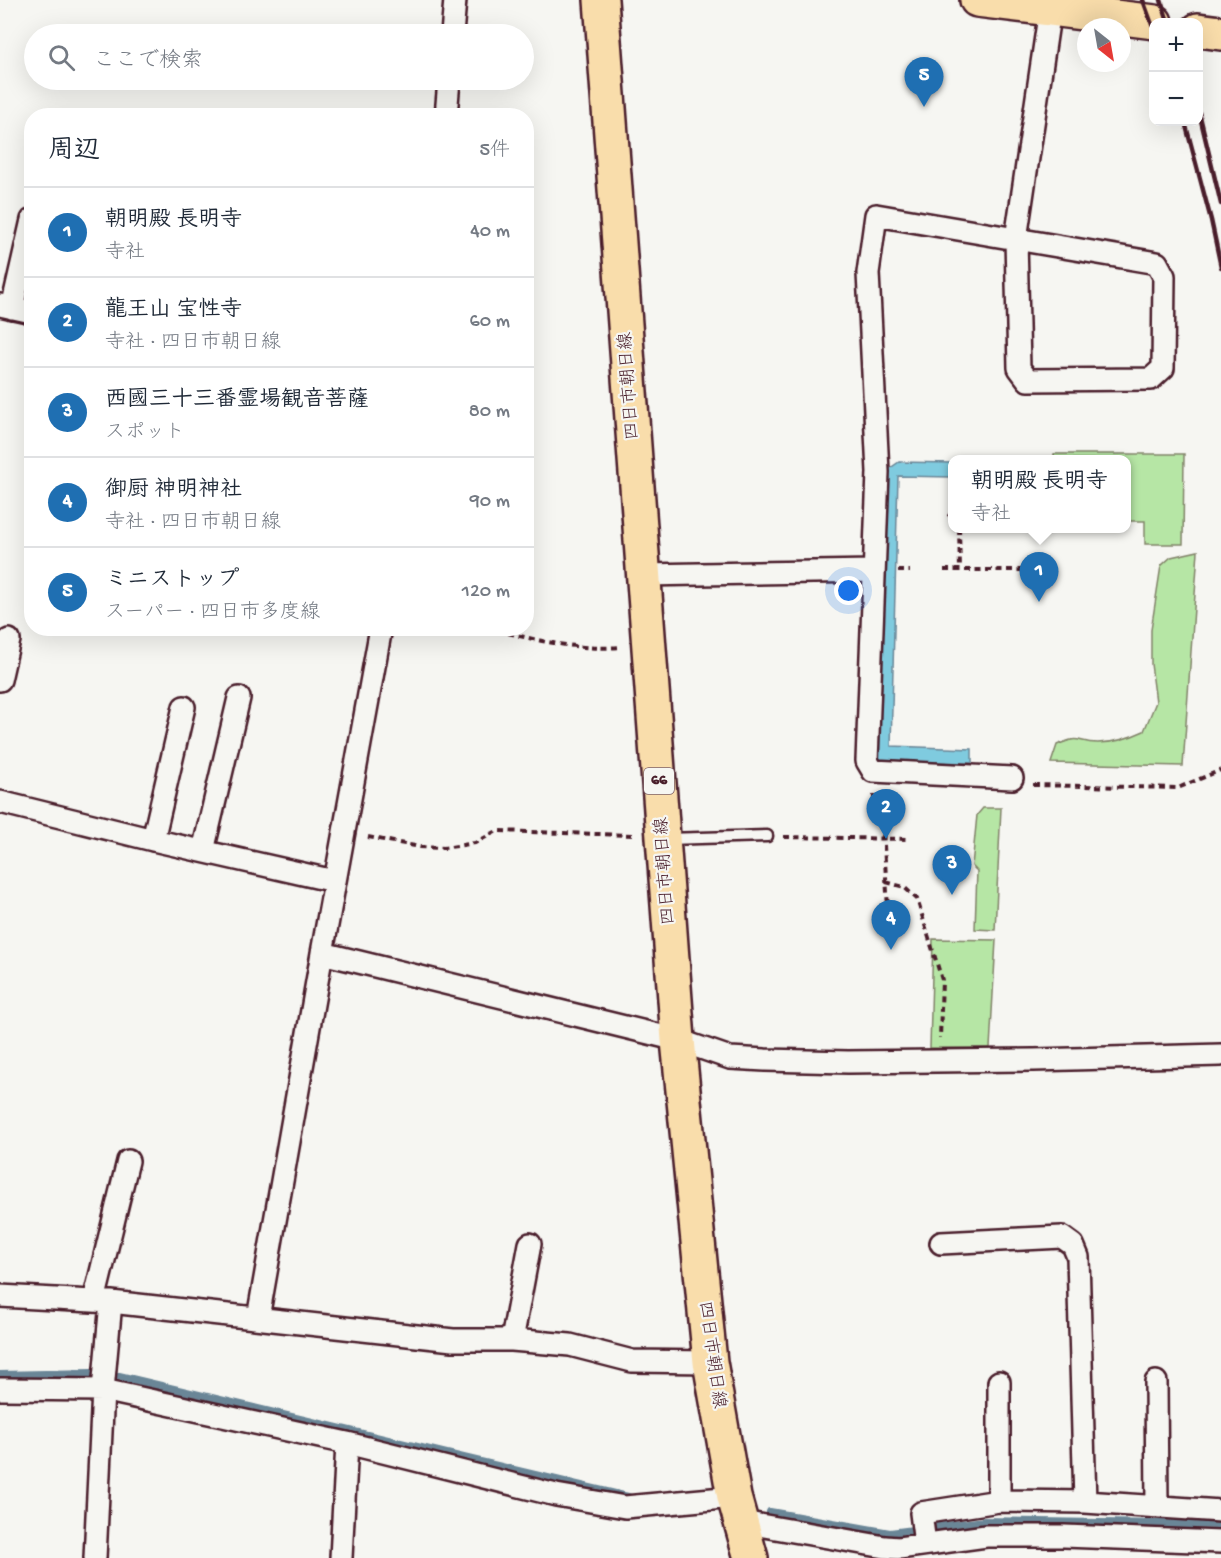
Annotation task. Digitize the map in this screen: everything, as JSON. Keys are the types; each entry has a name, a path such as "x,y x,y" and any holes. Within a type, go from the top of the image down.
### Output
{"main road":[{"name":"四日市朝日線","path":"601,0 678,1040 710,1362 738,1510 751,1558"},
{"path":"977,0 1149,21"},
{"path":"1203,31 1221,33"}],"street":[{"path":"453,24 455,0"},
{"path":"1012,778 873,771 867,761 878,472 868,273 876,215 1016,239 1157,263 1164,276 1163,368 1151,379 1028,380 1019,368 1016,239 1050,9"},
{"path":"447,108 448,90"},
{"path":"14,308 24,259"},
{"path":"644,575 873,571"},
{"path":"258,1318 334,881 380,636"},
{"path":"0,680 9,640"},
{"path":"203,851 239,698"},
{"path":"153,840 184,707"},
{"path":"0,802 334,881"},
{"path":"322,952 678,1040 730,1058 848,1062 1221,1055"},
{"path":"95,1558 103,1390 103,1302 128,1161"},
{"path":"941,1243 1062,1237 1073,1245 1078,1257 1085,1502"},
{"path":"512,1340 530,1244"},
{"path":"0,1296 103,1302 453,1340 512,1340 570,1345 632,1361 710,1362"},
{"path":"999,1382 999,1501"},
{"path":"1156,1382 1157,1506"},
{"path":"0,1389 103,1390 347,1443 556,1495 625,1507 738,1510 885,1547 899,1548 924,1533 1064,1536 1117,1522 1157,1506 1221,1511"},
{"path":"341,1558 347,1443"},
{"path":"924,1533 921,1513 999,1501 1085,1502 1117,1522 1221,1542"}],"lane":[{"path":"663,837 767,837"}],"path":[{"path":"958,533 960,570"},
{"path":"898,571 910,570"},
{"path":"944,570 1041,570"},
{"path":"523,636 563,645 606,648 648,645"},
{"path":"1012,778 1022,785 1178,788 1221,770"},
{"path":"873,771 874,803 882,814 889,924"},
{"path":"344,831 420,847 444,848 475,843 497,831 663,837"},
{"path":"767,837 909,839"},
{"path":"886,882 904,887 917,899 939,970 942,980 940,1061"}],"green space":[{"path":"1184,454 1183,544 1145,544 1145,521 1131,521 1131,455 1054,455"},
{"path":"1198,551 1183,766 1051,763 1057,745 1065,742 1075,740 1091,743 1110,742 1144,731 1156,702 1151,664 1151,630 1161,566 1171,557"},
{"path":"983,808 1001,808 995,930 975,929 977,871 972,866 977,815"},
{"path":"933,939 996,940 990,1048 930,1048"}],"water":[{"path":"899,462 948,463 948,477 898,476 891,746 972,749 972,763 882,761 875,752 889,469"}],"waterway":[{"path":"0,1375 91,1373"},
{"path":"119,1376 628,1497"},
{"path":"770,1512 890,1533 985,1521 1221,1525"}],"railway":[{"path":"1143,0 1150,18"},
{"path":"1161,0 1167,18"},
{"path":"1186,126 1221,267"},
{"path":"1202,126 1221,204"}],"place":[{"name":"ミニストップ","path":"924,107"},
{"name":"朝明殿 長明寺","path":"1039,602"},
{"name":"龍王山 宝性寺","path":"886,839"},
{"name":"西國三十三番霊場観音菩薩","path":"952,895"},
{"name":"御厨 神明神社","path":"891,950"}]}
